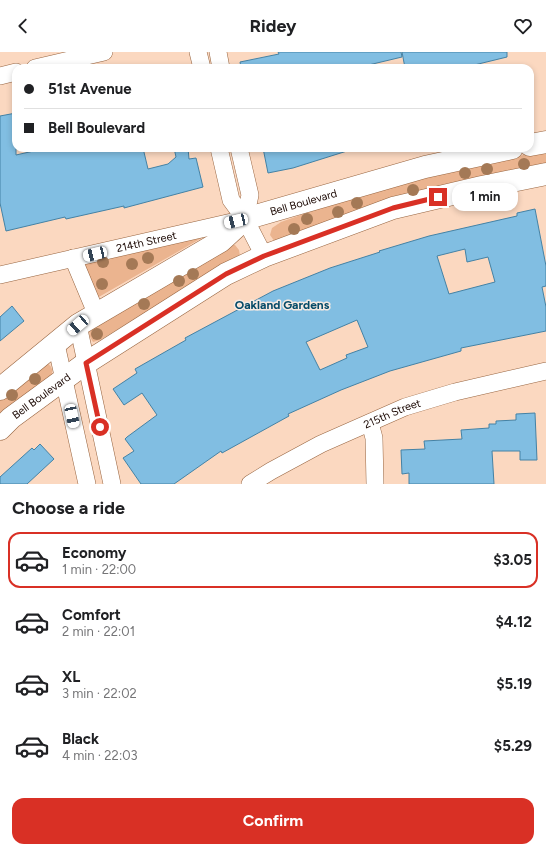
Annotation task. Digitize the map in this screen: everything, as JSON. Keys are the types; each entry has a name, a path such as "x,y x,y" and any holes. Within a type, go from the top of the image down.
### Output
{"street":[{"path":"52,64 104,52"},
{"path":"198,52 201,64"},
{"path":"218,52 220,64"},
{"path":"0,76 12,73"},
{"path":"534,144 546,142"},
{"path":"220,152 231,200 245,219 264,256"},
{"path":"240,152 250,195 245,219"},
{"name":"Bell Boulevard","path":"0,389 78,325 96,313 221,241 245,219 425,167 494,152"},
{"name":"Bell Boulevard","path":"0,429 11,418 86,363 226,274 264,256 393,208 546,174"},
{"name":"214th Street","path":"0,275 245,219"},
{"path":"73,258 96,313"},
{"path":"78,325 112,484"},
{"path":"56,344 87,484"},
{"name":"215th Street","path":"250,484 321,444 405,407 455,392 546,371"},
{"path":"370,423 374,438 375,484"}],"shaded area":[{"path":"546,150 546,167 275,242 270,235 272,228 281,222 377,188"},
{"path":"207,235 97,298 81,262"},
{"path":"229,245 235,245 239,250 240,256 100,340 93,342 89,331"},
{"path":"47,363 52,369 51,377 0,421 0,397"}],"building":[{"path":"278,52 401,52 402,57 373,64 240,64 240,62 279,54"},
{"path":"402,52 507,52 507,57 478,64 404,64"},
{"path":"12,114 12,152 16,152 16,155 29,152 144,152 148,169 168,164 176,157 175,152 188,152 189,159 196,158 203,187 124,208 124,206 66,219 65,217 6,231 0,203 0,116"},
{"path":"264,152 344,152 293,168 268,173"},
{"path":"535,209 546,266 546,286 542,287 546,307 546,331 461,348 461,351 390,371 341,390 288,414 289,416 222,453 221,451 174,484 141,484 123,458 134,451 125,439 157,415 142,393 124,405 113,389 137,373 135,369 186,340 185,338 273,291 330,268 380,252 379,251 429,236 517,216 517,213","holes":["465,249 467,262 488,257 495,282 449,294 437,256","357,320 368,347 346,355 347,358 320,370 306,342"]},
{"path":"12,306 24,321 0,341 0,317"},
{"path":"535,413 537,460 520,460 520,451 492,451 494,484 409,484 409,473 402,474 401,450 425,449 424,441 462,439 461,430 489,428 489,424 496,424 496,421 516,420 516,414"},
{"path":"40,444 54,459 27,484 0,484 0,477 32,448 34,450"}],"district":[{"name":"Oakland Gardens","path":"282,305"}],"route":[{"path":"100,427 86,363 226,274 264,256 393,208 438,197"}]}
